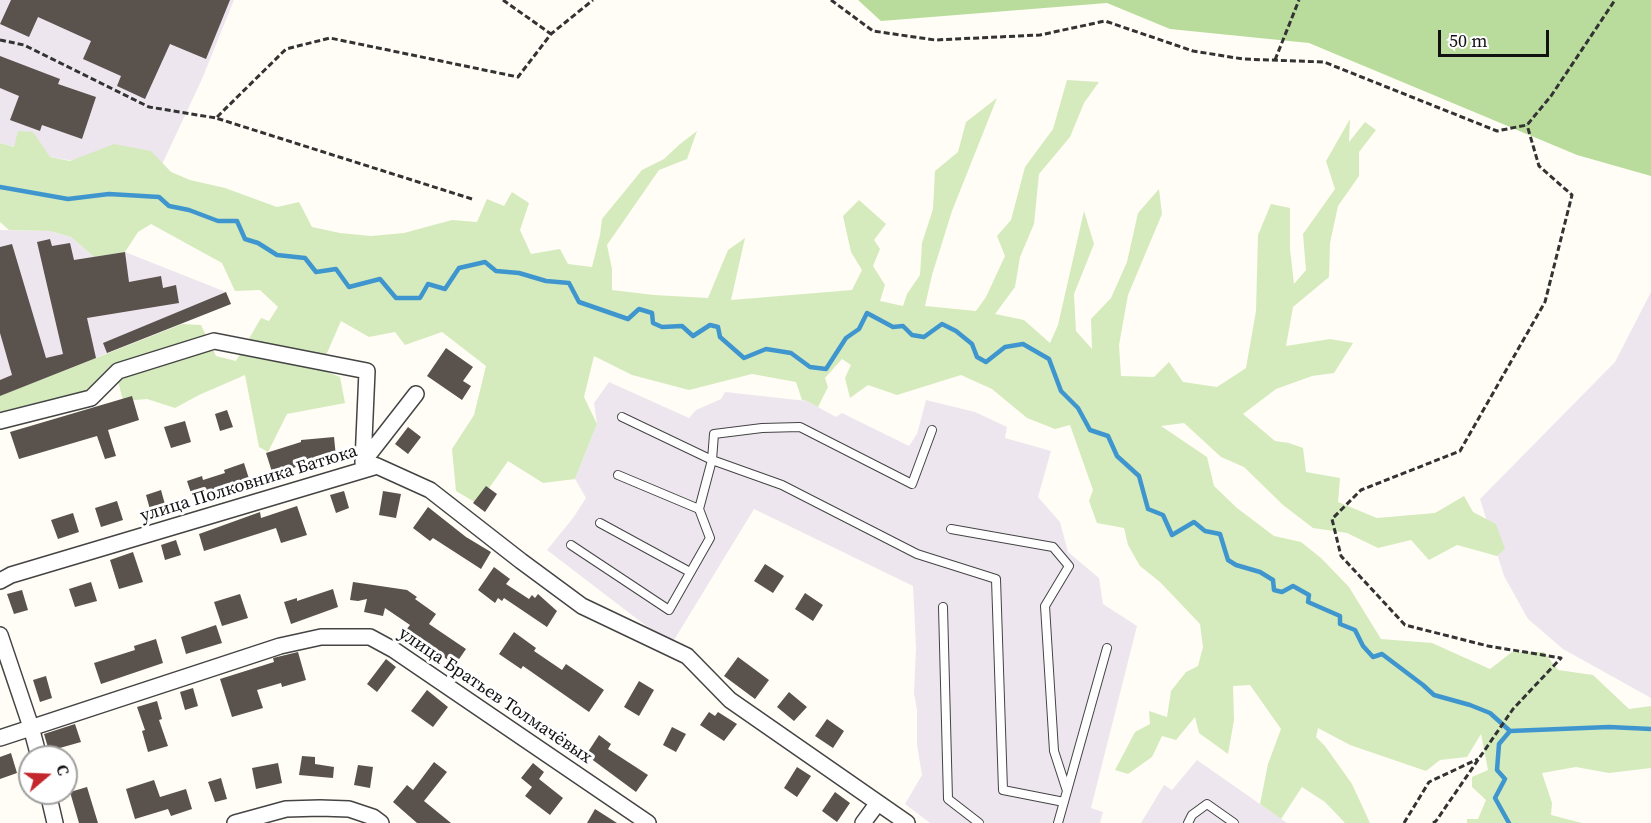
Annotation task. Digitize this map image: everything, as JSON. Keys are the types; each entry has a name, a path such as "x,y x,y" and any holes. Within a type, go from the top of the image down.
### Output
{"street":[{"path":"0,421 91,398 118,371 214,341 367,371 370,464"},
{"path":"370,464 416,394"},
{"name":"улица Полковника Батюка","path":"0,581 11,575 370,464 430,490 520,561 582,606 687,656 730,699 907,823"},
{"path":"0,635 36,745"},
{"name":"улица Братьев Толмачёвых","path":"0,738 279,646 321,637 370,637 394,650 648,823"},
{"path":"863,823 877,804"},
{"path":"51,805 55,823"},
{"path":"236,823 286,809 320,807 349,810 373,817 381,823"}],"lane":[{"path":"622,417 712,460 782,485 917,554 996,579 1004,790 1064,802"},
{"path":"571,545 669,610 710,538 699,509 712,460 714,434 762,428 800,427 912,484 932,430"},
{"path":"618,475 699,509"},
{"path":"600,523 690,572"},
{"path":"951,529 1053,547 1068,566 1045,606 1054,751 1067,791"},
{"path":"943,607 948,799 979,823"},
{"path":"1058,823 1107,648"},
{"path":"1188,823 1192,816 1207,804 1234,823"}],"path":[{"path":"503,0 551,34"},
{"path":"216,118 286,49 330,38 518,77 551,34 592,0"},
{"path":"831,0 873,30 936,40 1040,35 1105,21 1193,51 1243,59 1324,62 1497,130 1527,125 1551,96 1615,0"},
{"path":"1275,60 1299,0"},
{"path":"0,40 24,45 149,107 216,118 472,200"},
{"path":"1435,822 1513,709 1561,658 1488,646 1405,625 1341,556 1332,519 1361,490 1460,451 1545,302 1572,195 1539,166 1527,125"},
{"path":"1404,823 1429,782 1479,758"}],"shaded area":[{"path":"0,0 234,0 202,79 157,175 50,157 0,143"},
{"path":"0,230 50,231 71,237 94,257 125,252 226,292 231,304 0,396"},
{"path":"1651,292 1651,698 1563,649 1528,619 1504,576 1480,499 1615,362"},
{"path":"609,382 689,418 696,410 721,399 725,392 807,401 836,417 842,413 909,446 917,434 926,400 975,412 1007,427 1005,438 1051,451 1038,497 1060,522 1068,552 1099,578 1103,604 1137,626 1091,808 1103,812 1100,823 930,823 905,804 922,775 917,745 917,710 914,693 916,648 913,586 754,509 671,645 547,550 586,498 575,479 597,424 594,403"},
{"path":"1197,760 1287,823 1141,823 1164,785 1172,790"}],"green space":[{"path":"858,0 1651,0 1651,176 1577,155 1309,43 1170,29 1107,3 881,21"},
{"path":"1067,80 1099,82 1084,103 1070,137 1039,174 1034,224 1020,257 1015,287 995,314 1024,320 1050,343 1058,325 1084,211 1094,244 1074,294 1076,331 1092,349 1091,319 1111,298 1127,262 1138,213 1159,189 1162,214 1128,295 1119,345 1121,376 1154,377 1169,362 1183,382 1217,387 1246,368 1256,311 1258,235 1271,204 1290,208 1290,249 1294,284 1306,270 1303,234 1335,189 1326,161 1350,119 1349,142 1365,122 1376,130 1359,152 1359,176 1338,206 1330,243 1329,277 1293,307 1286,346 1330,339 1353,343 1334,373 1312,376 1276,389 1243,414 1275,441 1303,448 1306,472 1340,478 1338,502 1377,518 1435,513 1464,496 1473,512 1496,524 1505,549 1497,556 1457,545 1429,560 1411,540 1378,548 1347,533 1313,528 1283,505 1244,467 1221,457 1184,423 1161,426 1207,457 1214,486 1237,508 1274,536 1301,542 1321,558 1349,587 1381,639 1432,643 1490,669 1512,652 1544,652 1558,670 1593,675 1629,709 1651,706 1651,768 1609,773 1576,767 1542,773 1552,803 1551,815 1582,823 1467,823 1467,819 1478,819 1486,800 1472,787 1472,777 1488,770 1481,734 1467,757 1440,760 1426,771 1350,745 1318,728 1316,737 1352,784 1370,823 1345,823 1325,802 1302,787 1281,819 1260,804 1268,764 1281,729 1250,685 1233,686 1234,720 1228,754 1199,733 1195,717 1176,740 1162,736 1152,757 1128,774 1115,770 1135,732 1150,724 1149,711 1167,717 1171,691 1186,672 1198,666 1203,647 1200,624 1160,582 1140,566 1128,545 1124,528 1097,523 1089,501 1093,490 1070,425 1055,429 1027,418 992,389 961,375 897,395 868,385 850,398 845,378 851,365 842,359 825,378 828,387 818,407 802,400 796,382 752,374 689,390 632,375 594,356 584,397 597,424 575,479 543,483 508,461 478,504 456,491 452,449 474,415 486,366 442,332 405,345 395,332 369,337 341,321 320,369 340,377 345,403 287,414 268,452 259,447 245,375 175,408 147,399 123,401 117,377 91,398 0,422 0,396 182,324 201,325 216,356 236,361 261,318 269,321 278,307 260,290 235,291 222,263 151,224 138,232 125,252 94,257 71,237 50,231 9,230 0,222 0,143 14,147 18,131 33,132 50,157 70,161 114,144 151,151 171,172 190,180 225,188 277,207 299,202 312,227 340,233 371,236 404,233 452,220 477,222 487,199 504,206 512,192 529,203 520,230 531,254 560,249 568,264 592,267 602,219 642,170 664,159 697,131 687,159 659,170 607,245 612,269 612,290 708,298 728,250 745,238 731,300 852,290 862,270 851,252 843,216 859,200 886,224 874,240 880,249 873,266 885,285 880,301 903,306 907,294 920,275 922,243 933,209 935,171 958,152 966,122 997,98 952,211 925,306 976,311 986,297 1005,256 997,236 1011,220 1025,167 1053,129"}],"building":[{"path":"11,0 230,0 206,59 170,44 145,99 117,86 121,76 83,59 91,41 38,17 29,37 0,24"},
{"path":"0,56 60,79 58,84 96,97 82,139 42,125 40,131 10,120 19,96 0,88"},
{"path":"50,239 52,246 70,243 74,260 125,252 129,282 161,276 163,288 176,285 179,303 87,318 96,358 0,396 0,380 12,375 0,333 0,247 12,244 46,358 63,354 37,242"},
{"path":"226,292 231,304 107,353 103,343"},
{"path":"446,348 473,367 463,381 471,386 462,400 427,376"},
{"path":"132,396 139,420 108,430 116,456 105,459 97,436 19,459 10,432"},
{"path":"227,410 233,427 220,431 215,414"},
{"path":"185,421 191,442 171,448 164,427"},
{"path":"408,427 421,437 408,454 395,444"},
{"path":"334,437 336,457 293,460 296,467 273,475 266,453 301,442 301,440"},
{"path":"244,463 250,482 194,502 187,481 202,476 203,480 225,473 224,470"},
{"path":"486,486 497,494 485,512 473,503"},
{"path":"161,490 166,508 151,513 146,495"},
{"path":"344,491 349,508 336,513 330,495"},
{"path":"383,491 401,494 396,518 379,515"},
{"path":"117,501 123,520 101,527 95,508"},
{"path":"297,506 307,535 281,543 276,528 204,551 199,534 260,512 261,518"},
{"path":"428,507 466,537 491,552 481,569 433,538 430,541 413,528"},
{"path":"73,513 79,532 58,539 51,520"},
{"path":"176,540 181,555 165,560 161,545"},
{"path":"133,552 143,582 119,589 110,560"},
{"path":"765,564 784,576 773,593 754,581"},
{"path":"494,567 510,579 506,584 529,599 532,595 535,598 538,594 557,611 547,627 504,598 502,601 498,598 495,603 478,590"},
{"path":"91,582 97,601 75,607 69,589"},
{"path":"353,582 407,590 417,597 415,599 436,614 429,624 466,649 455,665 406,630 410,625 385,608 383,616 364,612 367,599 350,600"},
{"path":"333,589 338,607 291,624 284,602 297,598 297,601"},
{"path":"22,590 28,610 14,614 7,594"},
{"path":"805,593 823,605 813,621 795,609"},
{"path":"240,594 248,618 222,626 214,602"},
{"path":"216,625 222,643 186,654 181,637"},
{"path":"514,632 536,648 534,651 562,670 566,664 604,690 589,712 523,666 521,669 499,654"},
{"path":"156,639 163,663 101,684 94,663 135,650 134,646"},
{"path":"298,652 306,680 282,687 281,683 257,690 263,708 232,717 220,679 274,662 273,658"},
{"path":"738,657 769,680 755,699 724,676"},
{"path":"386,659 396,667 377,692 367,684"},
{"path":"46,676 52,698 40,702 33,680"},
{"path":"639,681 654,690 639,716 624,707"},
{"path":"193,688 198,706 185,710 180,692"},
{"path":"427,690 448,707 433,727 411,711"},
{"path":"789,692 807,707 794,721 777,707"},
{"path":"157,701 162,719 159,720 168,746 148,752 142,731 145,730 137,707"},
{"path":"709,712 715,716 718,712 737,724 724,741 700,725"},
{"path":"827,719 844,731 833,748 815,736"},
{"path":"75,724 81,742 70,745 47,745 44,734"},
{"path":"672,727 686,734 676,752 663,745"},
{"path":"599,735 611,744 608,749 648,775 636,792 586,755"},
{"path":"11,753 17,773 0,779 0,757"},
{"path":"302,756 315,757 315,764 334,767 333,778 299,775"},
{"path":"434,762 447,772 424,801 451,823 417,823 393,802 407,785 413,790"},
{"path":"278,763 282,783 256,789 252,768"},
{"path":"533,763 544,772 539,779 563,798 550,815 525,796 532,787 521,778"},
{"path":"358,765 373,767 370,788 354,785"},
{"path":"797,767 811,776 797,797 784,788"},
{"path":"221,778 227,799 215,802 208,782"},
{"path":"154,780 160,797 186,789 192,809 171,816 168,809 135,819 126,789"},
{"path":"87,787 98,823 79,823 74,805 78,805 78,790"},
{"path":"835,792 850,803 837,822 822,811"},
{"path":"595,809 617,823 587,823"}],"waterway":[{"path":"0,187 68,199 109,194 159,197 169,206 189,210 218,221 237,221 245,239 258,243 277,255 305,258 316,272 336,269 349,287 380,279 396,298 420,298 428,284 445,289 459,268 485,262 496,271 569,283 579,302 628,319 639,309 652,313 653,323 662,327 682,326 693,336 710,325 718,327 720,337 744,358 766,349 791,353 810,367 826,369 846,338 859,329 867,313 893,327 903,326 912,335 924,337 942,324 956,331 972,344 977,357 986,362 1005,347 1023,344 1049,359 1061,391 1078,408 1090,430 1108,436 1117,456 1139,476 1148,509 1163,515 1172,535 1194,522 1205,531 1220,534 1228,560 1236,565 1260,572 1273,580 1274,590 1282,592 1293,586 1309,595 1308,602 1340,616 1340,624 1355,630 1363,646 1373,657 1382,654 1434,695 1490,713 1510,731 1499,744 1497,770 1505,779 1495,798 1509,823"},
{"path":"1510,731 1609,727 1651,729"}]}
